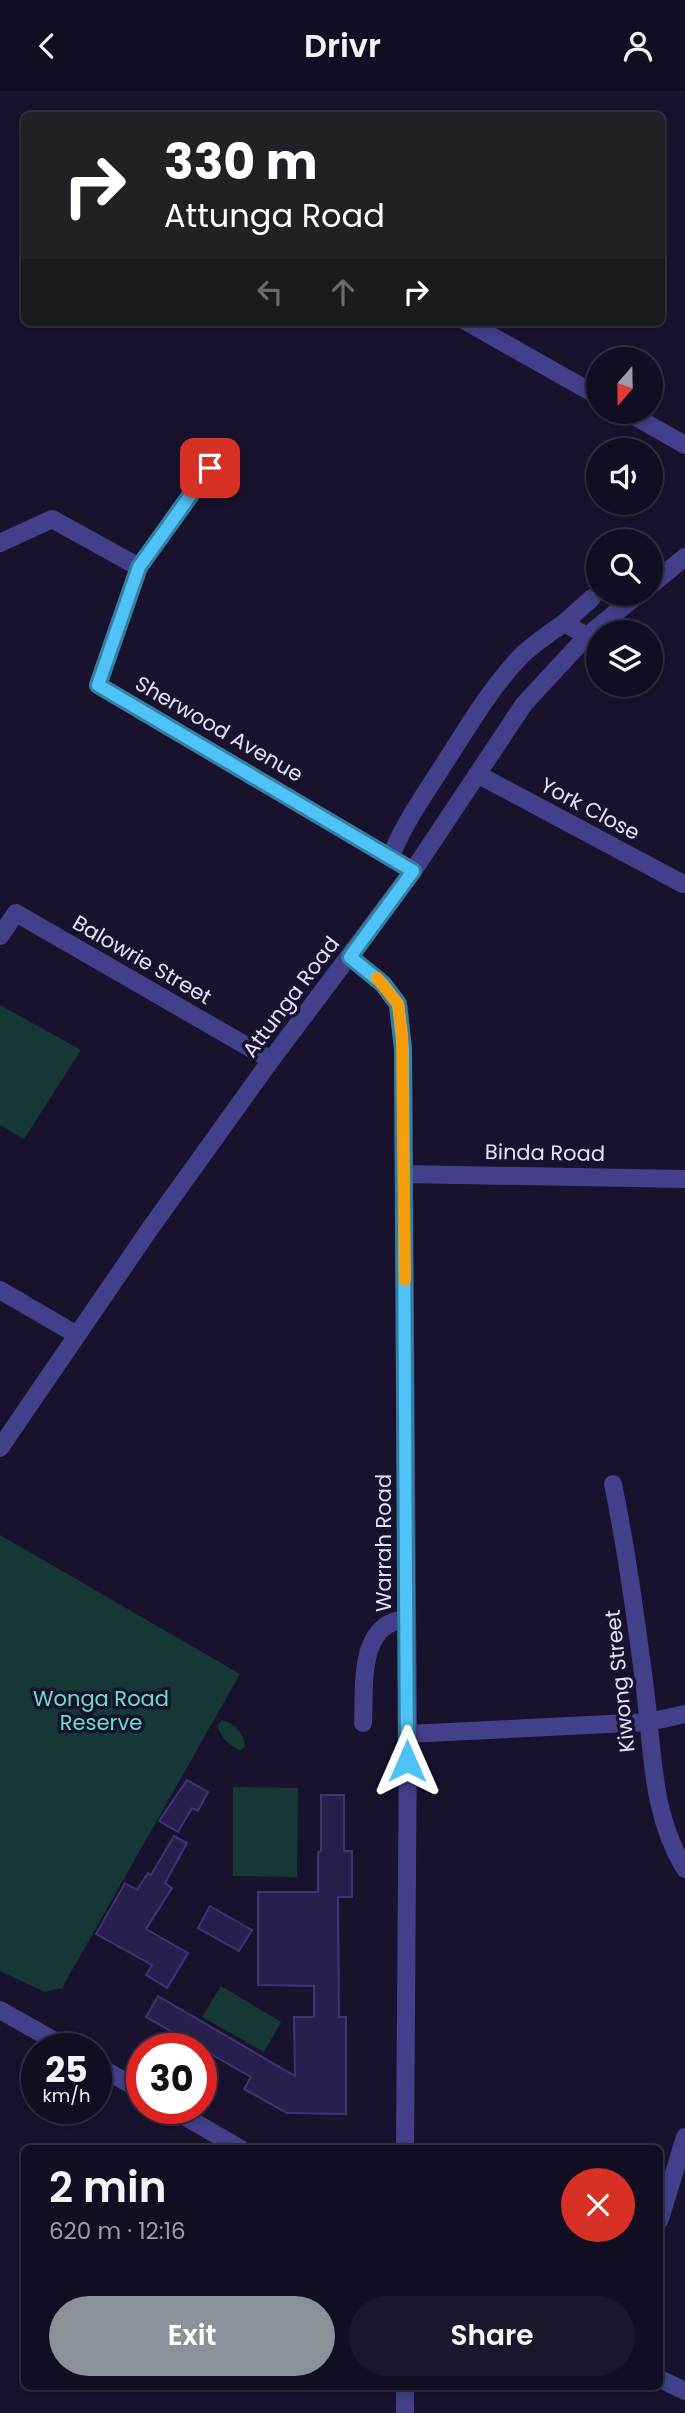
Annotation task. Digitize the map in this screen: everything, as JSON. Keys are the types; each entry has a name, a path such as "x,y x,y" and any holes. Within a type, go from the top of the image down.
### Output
{"street":[{"path":"474,326 586,389"},
{"path":"648,424 685,445"},
{"path":"0,543 52,519 139,567 210,468"},
{"path":"663,575 685,557"},
{"name":"Sherwood Avenue","path":"139,567 98,685 413,871"},
{"path":"391,856 400,833 413,812 499,682 529,649 586,603"},
{"name":"Attunga Road","path":"607,620 624,606"},
{"path":"564,623 586,635"},
{"name":"Attunga Road","path":"0,1448 271,1060 413,871 524,704 586,637"},
{"name":"York Close","path":"477,774 683,884"},
{"name":"Balowrie Street","path":"0,936 16,913 271,1060"},
{"name":"Warrah Road","path":"350,957 383,984 398,1004 403,1049 408,1734 405,2145"},
{"name":"Binda Road","path":"404,1174 685,1179"},
{"path":"0,1290 77,1335"},
{"name":"Kiwong Street","path":"613,1484 629,1561 653,1773 662,1819 673,1848 685,1869"},
{"path":"363,1723 366,1664 371,1641 393,1620 407,1619"},
{"path":"408,1734 649,1722 685,1714"},
{"path":"0,2010 40,2033"},
{"path":"198,2124 235,2145"},
{"path":"663,2209 685,2137"},
{"path":"663,2380 685,2391"},
{"path":"405,2390 405,2413"}],"green space":[{"path":"0,1005 81,1050 24,1139 0,1125"},
{"name":"Wonga Road Reserve","path":"0,1535 240,1674 62,1988 45,1992 0,1971"},
{"path":"222,1720 238,1730 245,1747 240,1750 225,1740 218,1725"},
{"path":"233,1787 298,1788 297,1877 233,1876"},
{"path":"221,1986 281,2022 264,2052 202,2017"}],"building":[{"path":"187,1780 208,1792 198,1811 192,1808 178,1832 159,1821"},
{"path":"321,1795 344,1795 344,1851 352,1851 352,1897 338,1897 339,2017 346,2017 346,2114 287,2113 244,2089 251,2077 217,2058 217,2033 174,2033 146,2017 158,1996 295,2076 294,2017 314,2017 314,1986 258,1985 258,1892 318,1892 318,1852 321,1851"},
{"path":"174,1836 187,1843 165,1883 172,1888 146,1929 188,1953 167,1988 146,1975 152,1965 96,1934 125,1883 137,1890 148,1873 151,1875"},
{"path":"210,1906 252,1930 239,1951 198,1928"}],"slow traffic":[{"path":"377,978 398,1004 402,1034 405,1280"}],"route":[{"path":"210,468 139,567 98,685 413,871 350,957 383,984 398,1004 403,1049 407,1761"}]}
